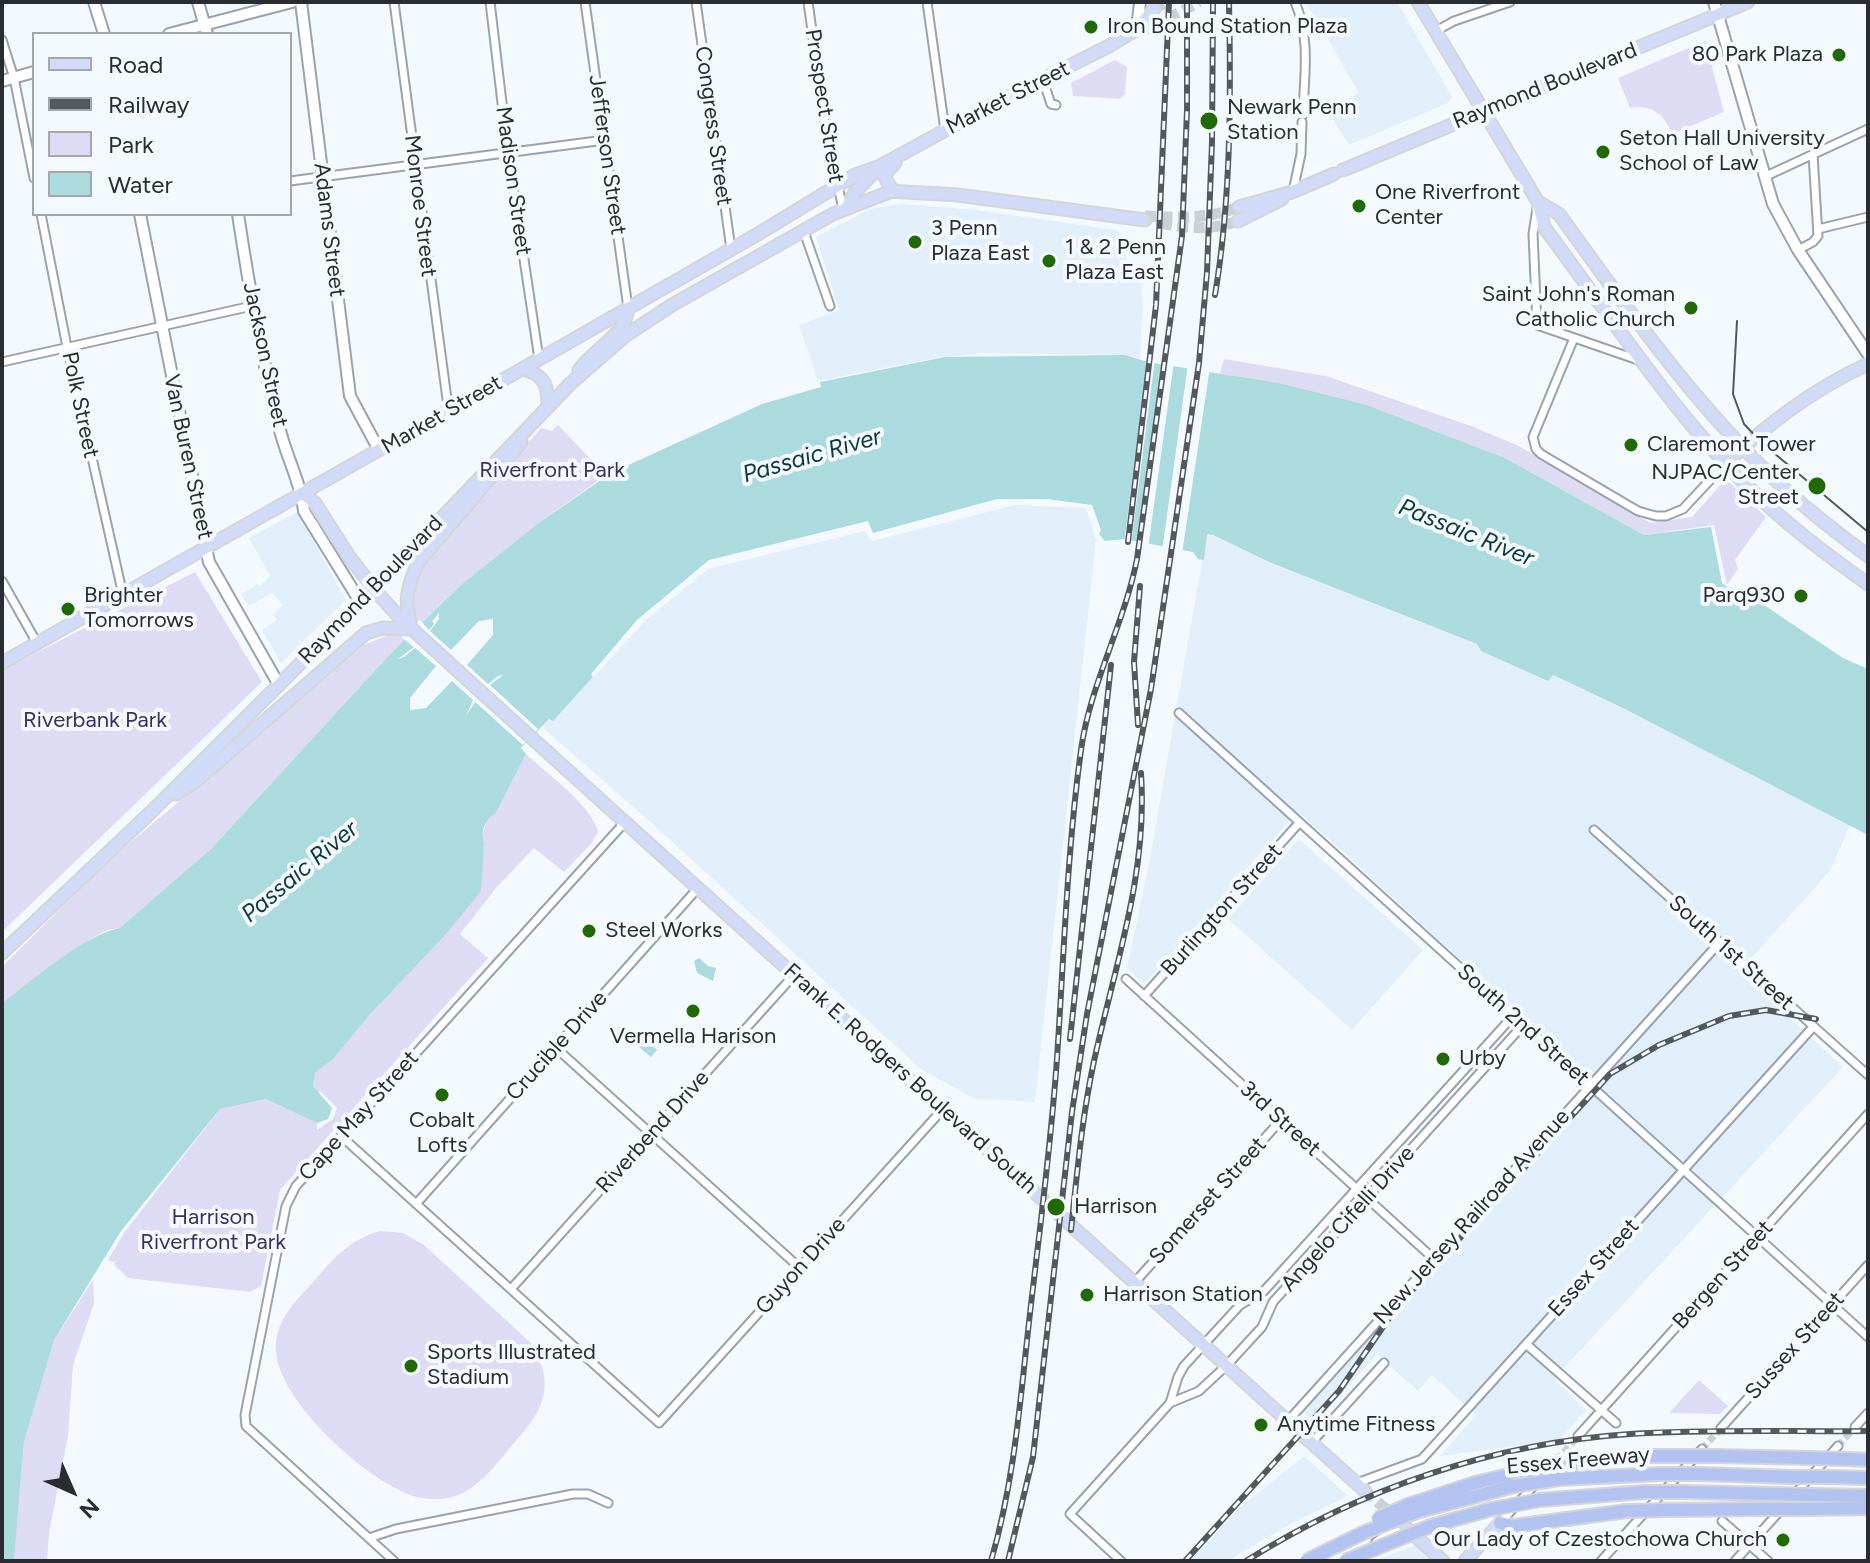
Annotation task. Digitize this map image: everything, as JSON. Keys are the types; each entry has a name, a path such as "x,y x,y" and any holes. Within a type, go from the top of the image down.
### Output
{"highway":[{"path":"1412,1508 1475,1483 1526,1471 1631,1456 1868,1460"},
{"name":"Essex Freeway","path":"1307,1560 1412,1508 1559,1479 1660,1474 1868,1478"},
{"name":"Essex Freeway","path":"1347,1561 1431,1526 1540,1500 1644,1492 1868,1496"},
{"path":"1500,1523 1514,1526 1627,1511 1868,1508"}],"main road":[{"path":"1418,2 1538,202 1544,227 1697,431 1784,521 1868,584"},
{"name":"Raymond Boulevard","path":"1239,207 1292,192 1748,2"},
{"name":"Market Street","path":"1137,29 1154,8"},
{"name":"Market Street","path":"2,663 207,549 817,198 838,191 867,169 880,166 1137,29 1154,26"},
{"path":"892,191 884,175 901,155"},
{"name":"Market Street","path":"845,208 855,192 880,166"},
{"path":"838,191 958,195 1145,218"},
{"path":"803,229 845,208 892,191"},
{"name":"Raymond Boulevard","path":"1238,221 1258,213 1292,192"},
{"path":"1538,202 1559,214 1679,374 1743,447 1793,497 1868,556"},
{"name":"Raymond Boulevard","path":"2,953 361,603 570,384 645,322 803,229"},
{"path":"570,384 588,357 626,323 628,308"},
{"path":"1726,463 1768,424 1808,396 1868,364"},
{"path":"522,369 541,377 546,383 548,406"},
{"path":"155,807 197,780 366,633 400,620 407,590 419,561 514,453 535,420"},
{"name":"Jackson Street","path":"302,493 315,503 350,558 400,620 625,822"},
{"path":"625,822 698,888"},
{"name":"Frank E. Rodgers Boulevard South","path":"698,888 1361,1487"},
{"path":"1465,1561 1500,1523"},
{"path":"1403,1525 1443,1561"}],"street":[{"path":"94,2 103,32"},
{"path":"198,2 206,29"},
{"path":"184,32 206,29 292,2"},
{"name":"Adams Street","path":"301,2 350,396 379,450"},
{"name":"Monroe Street","path":"394,2 447,399 452,409"},
{"name":"Madison Street","path":"490,2 508,153 539,359"},
{"name":"Jefferson Street","path":"585,2 628,308"},
{"name":"Congress Street","path":"696,2 731,249"},
{"name":"Prospect Street","path":"808,2 838,191 845,208"},
{"path":"927,2 945,130"},
{"path":"1137,29 1139,2 1154,8"},
{"path":"1292,192 1300,158 1306,44 1305,29 1295,2"},
{"path":"1436,31 1454,21 1510,2"},
{"path":"1714,2 1775,209 1798,250 1868,354"},
{"path":"2,40 14,78 32,168"},
{"path":"2,81 32,73"},
{"path":"1043,80 1051,104 1056,105"},
{"path":"1764,177 1868,129"},
{"path":"292,181 605,140"},
{"path":"1798,250 1815,240 1818,229 1813,154"},
{"path":"1538,202 1533,234 1537,325 1645,363"},
{"name":"Polk Street","path":"41,216 67,347 123,595"},
{"name":"Van Buren Street","path":"140,216 209,562 279,685"},
{"name":"Jackson Street","path":"238,216 252,306 281,434 302,493 304,511 361,603"},
{"path":"1818,229 1868,217"},
{"path":"803,229 830,306"},
{"path":"2,362 252,306"},
{"path":"1574,338 1533,437 1541,454 1638,511 1656,516 1666,516 1683,509 1726,463"},
{"path":"2,581 37,643"},
{"name":"South 2nd Street","path":"1179,713 1868,1337"},
{"name":"Cape May Street","path":"394,1561 249,1430 245,1420 287,1201 296,1186 625,822"},
{"name":"Burlington Street","path":"1144,996 1299,823"},
{"name":"South 1st Street","path":"1594,830 1868,1075"},
{"name":"Crucible Drive","path":"416,1204 698,888"},
{"name":"New Jersey Railroad Avenue","path":"1288,1421 1720,942"},
{"name":"Riverbend Drive","path":"511,1289 794,975"},
{"name":"3rd Street","path":"1126,979 1434,1259"},
{"name":"Angelo Cifelli Drive","path":"1121,1561 1070,1514 1170,1403 1181,1371 1204,1344 1240,1305 1264,1291 1513,1016"},
{"name":"Angelo Cifelli Drive","path":"1170,1403 1199,1391 1227,1365 1262,1327 1273,1302 1523,1025"},
{"name":"Essex Street","path":"1361,1487 1422,1459 1813,1027"},
{"path":"556,1048 800,1268"},
{"name":"Guyon Drive","path":"511,1289 659,1423 943,1109"},
{"name":"Bergen Street","path":"1578,1436 1868,1114"},
{"name":"Somerset Street","path":"1134,1280 1281,1120"},
{"path":"341,1136 511,1289"},
{"name":"Sussex Street","path":"1721,1428 1868,1265"},
{"path":"1526,1344 1616,1423"},
{"path":"1312,1442 1384,1363"},
{"path":"1855,1427 1868,1413"},
{"path":"1735,1561 1838,1446"},
{"path":"1601,1561 1702,1449"},
{"path":"1500,1523 1557,1460"},
{"path":"369,1538 396,1529 573,1494 588,1494 608,1503"},
{"path":"1722,1521 1768,1561"},
{"path":"1347,1561 1403,1525"}],"shaded area":[{"path":"1306,2 1397,2 1452,97 1448,103 1349,145 1328,111 1359,93"},
{"path":"901,204 976,210 1116,230 1126,238 1126,277 1141,278 1140,358 1125,355 982,353 935,358 818,381 799,325 839,310 816,237 870,209"},
{"path":"1015,505 1086,508 1096,540 1035,1102 973,1098 922,1070 542,727 549,719 553,721 646,620 708,569 865,531 872,541"},
{"path":"297,512 346,600 281,663 262,630 277,620 273,614 283,605 272,593 249,606 241,594 258,584 260,586 270,576 249,538"},
{"path":"1207,533 1269,562 1477,644 1481,651 1548,680 1552,675 1623,708 1850,825 1830,871 1739,972 1843,1067 1554,1379 1586,1410 1559,1440 1440,1456 1476,1415 1432,1375 1418,1391 1377,1354 1315,1423 1302,1411 1596,1083 1298,811 1144,984 1127,968 1149,864"},
{"path":"1299,839 1423,950 1352,1030 1228,919"},
{"path":"1304,1456 1348,1496 1294,1522 1227,1561 1190,1561 1239,1508"},
{"path":"1422,1543 1441,1561 1376,1561 1387,1556"}],"green space":[{"path":"1705,41 1724,112 1672,134 1656,112 1630,108 1618,78"},
{"path":"1115,60 1127,67 1125,94 1120,99 1073,96 1071,83"},
{"path":"1224,359 1326,376 1471,426 1519,446 1650,523 1692,517 1723,482 1730,483 1766,517 1735,560 1738,569 1727,585 1714,525 1644,535 1505,458 1367,405 1220,373"},
{"name":"Riverfront Park","path":"558,425 606,475 462,584 392,652 211,849 168,887 120,928 107,930 91,939 2,1003 2,967 105,864 364,645 388,635 414,606 417,579 429,559 541,428 552,431"},
{"name":"Riverbank Park","path":"195,572 262,682 2,932 2,670"},
{"name":"Harrison Riverfront Park","path":"526,754 578,800 598,832 591,844 564,872 534,848 497,887 460,934 488,958 280,1190 261,1286 250,1292 128,1278 114,1265 116,1260 108,1260 124,1233 220,1109 266,1099 317,1123 317,1130 333,1119 337,1108 320,1091 317,1094 313,1086 315,1073 333,1059 480,891 482,836 488,817 496,813"},
{"name":"Sports Illustrated Stadium","path":"380,1231 403,1233 424,1245 531,1343 542,1368 545,1380 542,1402 529,1425 482,1479 453,1497 417,1497 397,1489 350,1457 305,1411 288,1387 278,1363 278,1333 290,1309 343,1251 359,1239"},
{"path":"93,1280 94,1303 73,1365 68,1436 49,1533 47,1561 14,1561 24,1442 54,1340"},
{"path":"1699,1380 1728,1406 1720,1414 1669,1413"}],"water":[{"name":"Passaic River","path":"1125,355 1148,362 1278,383 1367,405 1505,458 1644,535 1711,527 1722,583 1743,597 1746,593 1843,658 1868,669 1868,835 1553,675 1548,681 1481,651 1477,644 1269,562 1213,535 1207,534 1204,560 1198,559 1193,552 1124,539 1105,541 1099,534 1101,530 1092,505 1047,499 997,499 873,533 868,521 709,560 637,620 591,674 593,677 553,721 549,719 521,748 526,754 496,813 483,829 481,891 333,1059 315,1073 313,1086 332,1108 328,1119 317,1123 266,1099 220,1109 121,1231 54,1340 24,1442 14,1561 2,1561 2,1003 75,949 120,928 211,849 392,652 462,584 536,525 611,473 762,404 821,387 820,382 945,357"},
{"path":"699,958 716,968 713,981 697,973 694,961"},
{"path":"640,1034 657,1050 651,1057 633,1042"}],"pier":[{"path":"1148,358 1155,359 1131,545 1124,544"},
{"path":"1162,360 1174,362 1148,548 1136,546"},
{"path":"1188,364 1210,367 1182,554 1162,551"},
{"path":"439,613 439,619 430,631 451,650 479,621 493,619 493,635 467,665 488,684 503,675 490,685 538,729 523,745 475,702 466,716 473,700 452,681 426,708 410,710 410,698 436,666 415,648 398,659 414,647 401,637 420,620 429,630"}],"tunnel":[{"path":"1154,9 1167,2"},
{"path":"1154,26 1199,2"},
{"path":"1145,216 1193,217 1239,207"},
{"path":"1161,223 1200,228 1238,221"},
{"path":"1838,1446 1855,1427"},
{"path":"1702,1449 1721,1428"},
{"path":"1557,1460 1578,1436"},
{"path":"1365,1491 1395,1517"}],"tram line":[{"path":"1737,321 1733,394 1744,424 1762,443 1868,532"}],"railway":[{"path":"1128,542 1156,305 1169,2"},
{"path":"991,1561 1015,1443 1052,1124 1069,865 1081,750 1092,702 1137,559 1182,236 1187,2"},
{"path":"1008,1561 1033,1457 1072,1112 1087,1014 1151,689 1199,363 1207,272 1213,2"},
{"path":"1215,295 1229,149 1229,2"},
{"path":"1138,725 1134,662 1140,586"},
{"path":"1070,1039 1111,665"},
{"path":"1071,1230 1090,1082 1135,883 1140,847 1141,773"},
{"path":"1185,1561 1339,1391 1396,1308 1610,1074 1659,1045 1729,1016 1766,1010 1816,1019"},
{"path":"1246,1561 1335,1512 1382,1492 1479,1459 1529,1448 1579,1439 1660,1432 1868,1431"}],"place":[{"name":"Iron Bound Station Plaza","path":"1091,27"},
{"name":"80 Park Plaza","path":"1839,55"},
{"name":"Newark Penn Station","path":"1209,121"},
{"name":"Seton Hall University School of Law","path":"1603,152"},
{"name":"One Riverfront Center","path":"1359,206"},
{"name":"3 Penn Plaza East","path":"915,242"},
{"name":"1 & 2 Penn Plaza East","path":"1049,261"},
{"name":"Saint John's Roman Catholic Church","path":"1691,308"},
{"name":"Claremont Tower","path":"1631,445"},
{"name":"NJPAC/Center Street","path":"1817,486"},
{"name":"Parq930","path":"1801,596"},
{"name":"Brighter Tomorrows","path":"68,609"},
{"name":"Steel Works","path":"589,931"},
{"name":"Vermella Harison","path":"693,1011"},
{"name":"Urby","path":"1443,1059"},
{"name":"Cobalt Lofts","path":"442,1095"},
{"name":"Harrison","path":"1056,1207"},
{"name":"Harrison Station","path":"1087,1295"},
{"name":"Sports Illustrated Stadium","path":"411,1366"},
{"name":"Anytime Fitness","path":"1261,1425"},
{"name":"Our Lady of Czestochowa Church","path":"1783,1540"}]}
